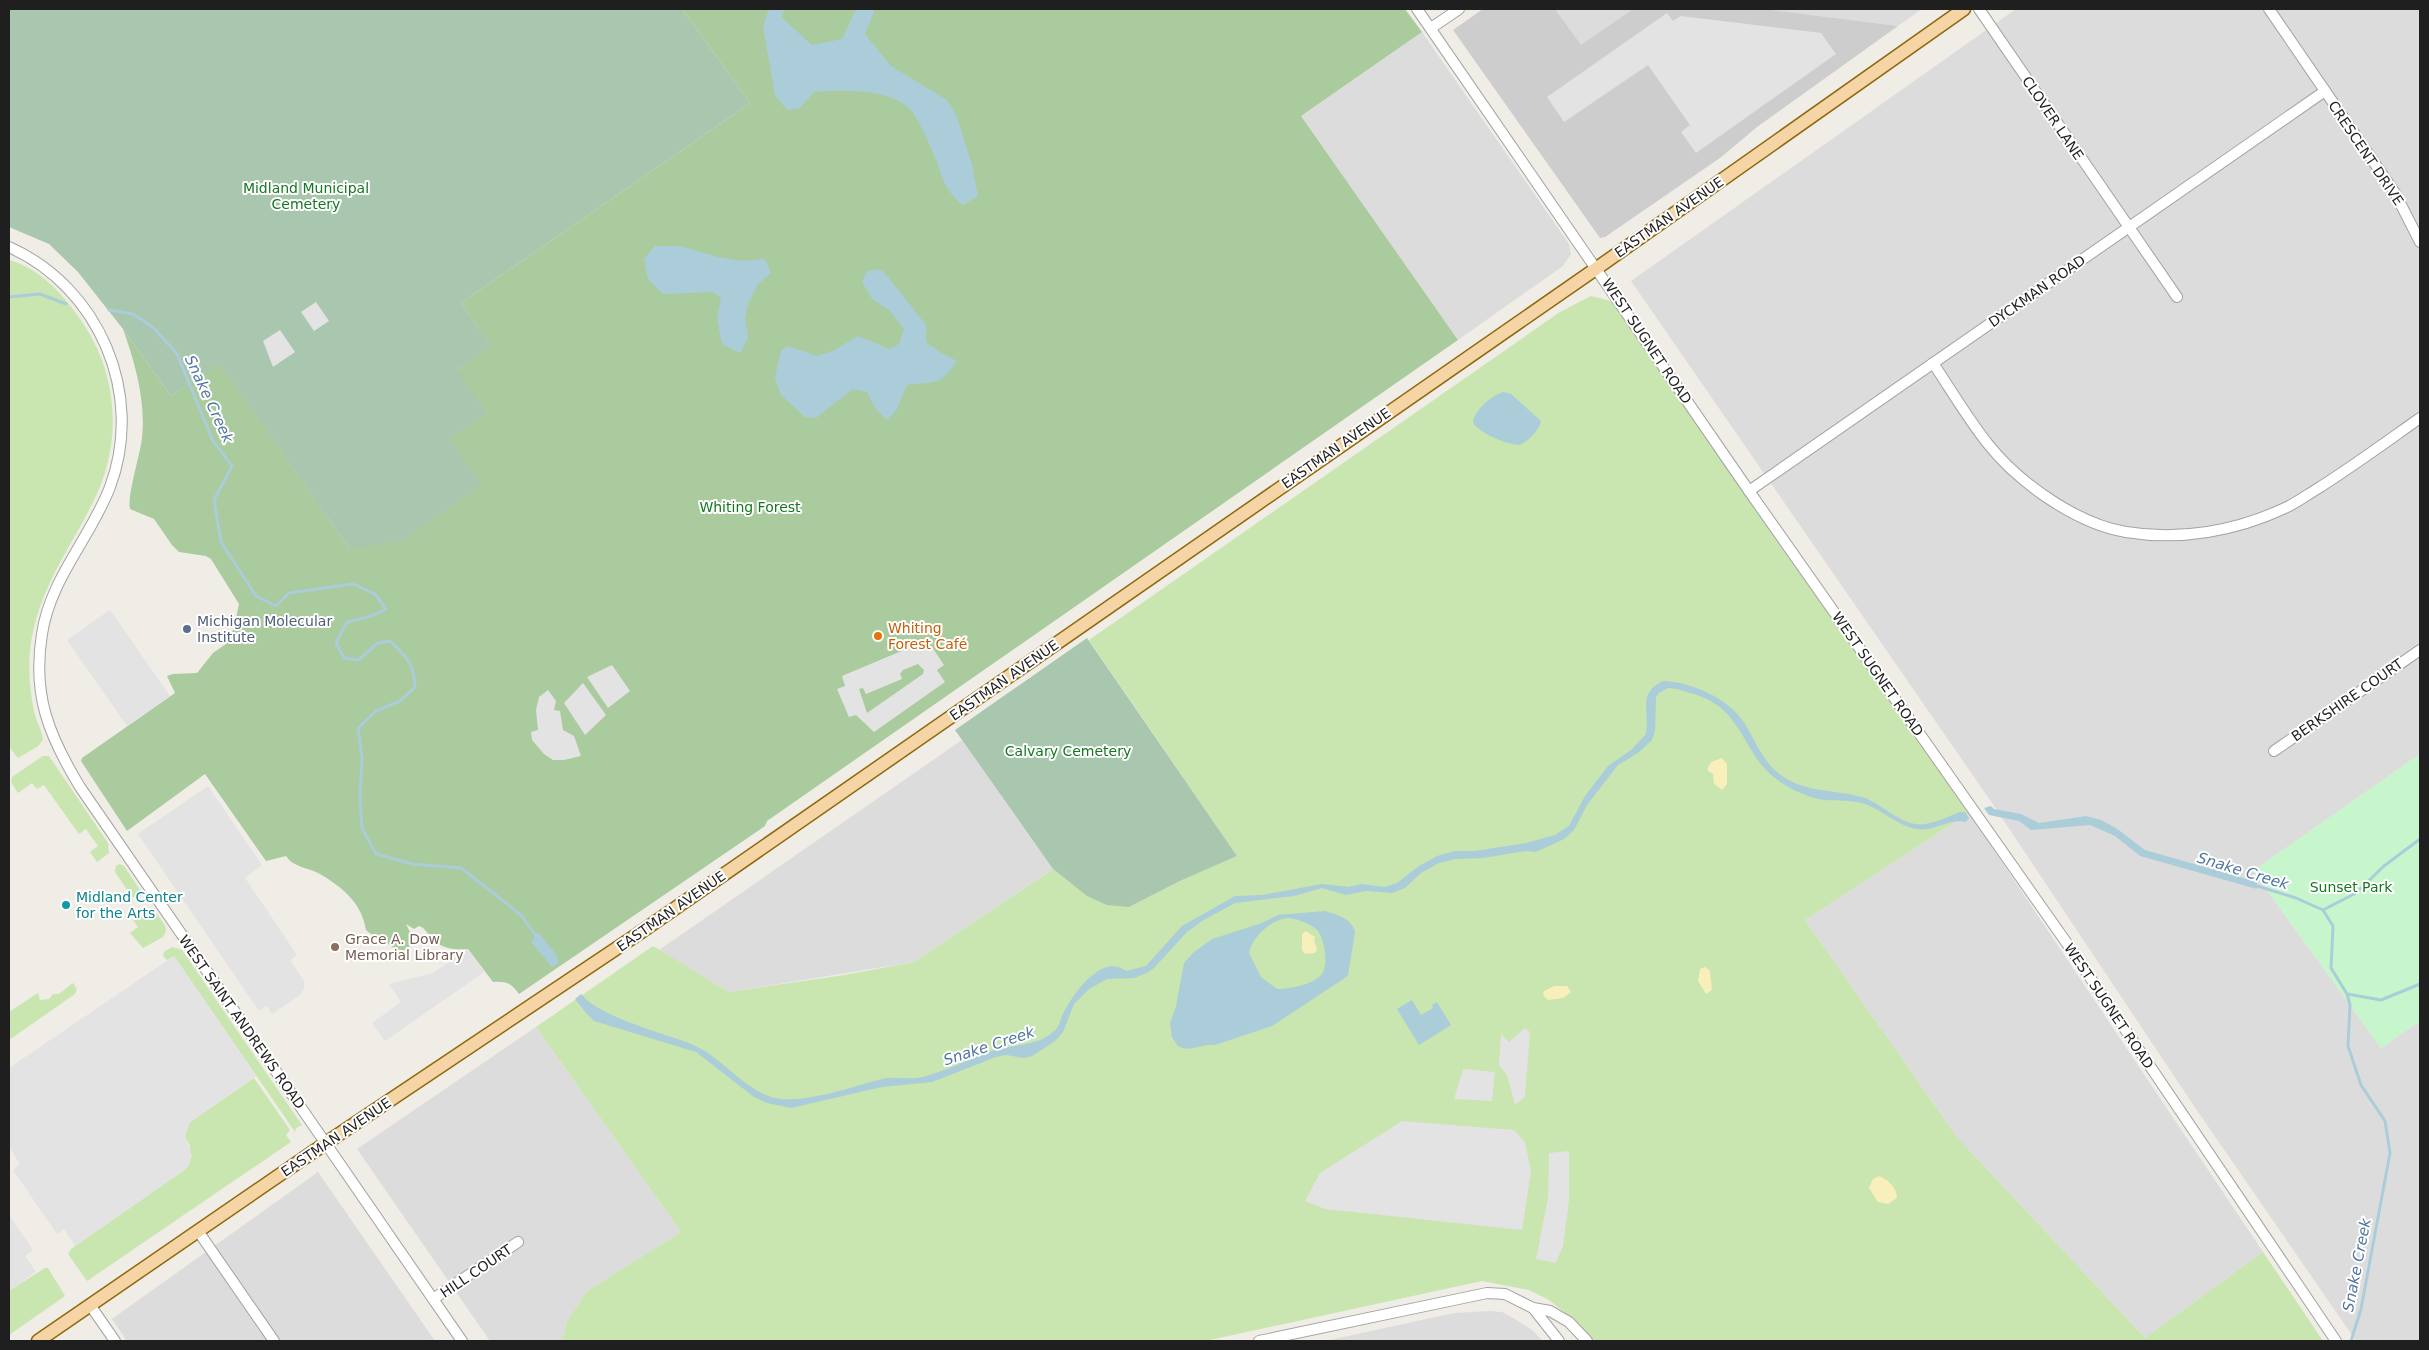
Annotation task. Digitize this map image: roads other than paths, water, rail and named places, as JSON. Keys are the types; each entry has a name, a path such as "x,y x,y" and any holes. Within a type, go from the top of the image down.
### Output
{"main road":[{"name":"EASTMAN AVENUE","path":"38,1341 326,1143 641,932 1597,268 1964,9"}],"street":[{"name":"WEST SUGNET ROAD","path":"1416,9 1597,268 1749,491 2061,936 2333,1338"},
{"path":"1431,28 1459,9"},
{"name":"CLOVER LANE","path":"1979,9 2177,297"},
{"name":"CRESCENT DRIVE","path":"2269,9 2396,193 2417,228 2420,242"},
{"name":"DYCKMAN ROAD","path":"1749,491 2325,90"},
{"name":"WEST SAINT ANDREWS ROAD","path":"9,247 37,263 60,281 86,310 109,349 115,368 121,408 120,447 110,487 54,594 42,633 40,653 42,694 45,716 51,734 80,787 462,1341"},
{"path":"1933,363 1988,444 2016,474 2046,496 2082,517 2126,532 2179,534 2230,529 2286,508 2333,479 2420,418"},
{"name":"BERKSHIRE COURT","path":"2274,751 2420,650"},
{"path":"198,1232 274,1341"},
{"name":"HILL COURT","path":"433,1300 518,1242"},
{"path":"1259,1341 1470,1295 1487,1293 1505,1294 1533,1308 1550,1312 1569,1322 1587,1341"},
{"path":"90,1306 114,1341"},
{"path":"1533,1308 1559,1341"}],"water":[{"path":"769,9 785,9 781,17 812,45 842,39 856,9 875,9 865,34 891,66 947,100 957,117 972,165 978,196 963,205 952,195 916,118 910,109 889,97 851,91 814,92 800,108 787,110 775,95 763,27"},
{"path":"655,246 680,246 718,257 742,261 765,259 771,273 758,284 748,304 745,318 748,337 740,353 722,344 717,319 721,298 713,292 663,294 648,279 644,259"},
{"path":"878,269 884,272 926,325 926,342 941,353 957,361 941,379 931,383 907,385 897,409 887,420 875,408 867,392 853,389 816,418 805,417 781,395 775,378 781,350 788,346 817,356 835,350 858,336 889,349 899,344 904,329 889,310 872,299 862,282 867,271"},
{"path":"1504,392 1511,394 1541,421 1533,435 1519,445 1494,438 1473,423 1476,413 1484,404"},
{"path":"1663,681 1697,688 1729,706 1745,724 1762,755 1771,766 1785,778 1795,783 1806,787 1862,797 1902,820 1916,824 1944,819 1960,812 1965,812 1969,818 1966,822 1960,821 1929,829 1917,829 1903,825 1862,803 1825,800 1802,794 1769,773 1734,722 1724,711 1711,701 1694,694 1668,688 1656,697 1655,731 1652,740 1638,753 1618,765 1587,805 1574,830 1564,839 1536,852 1525,851 1483,858 1455,859 1439,863 1421,873 1405,888 1392,893 1366,891 1346,895 1322,888 1294,896 1235,903 1202,921 1187,932 1154,968 1147,973 1134,978 1107,979 1089,989 1074,1004 1063,1032 1055,1041 1032,1056 1024,1058 1006,1055 996,1057 932,1082 882,1087 791,1108 767,1103 754,1097 696,1052 594,1021 575,999 581,994 589,1002 615,1016 698,1047 749,1085 771,1097 796,1099 842,1090 882,1079 923,1077 990,1052 1038,1041 1046,1037 1057,1028 1073,997 1089,978 1098,971 1107,967 1117,967 1126,971 1146,966 1182,926 1235,896 1262,895 1322,884 1348,887 1362,884 1385,887 1397,883 1419,866 1437,856 1455,851 1475,851 1526,843 1555,835 1569,826 1585,796 1608,766 1631,750 1646,734 1647,697 1655,686"},
{"path":"1991,806 1994,809 2021,814 2039,823 2086,816 2101,820 2116,828 2145,850 2257,882 2257,889 2140,856 2115,836 2090,825 2031,830 2019,821 1989,815 1984,808"},
{"path":"1325,911 1351,923 1355,932 1348,975 1272,1026 1215,1045 1187,1049 1178,1046 1172,1037 1170,1023 1176,1006 1184,963 1194,952 1212,939 1262,923 1278,915","holes":["1287,918 1299,920 1316,928 1324,947 1325,966 1321,975 1306,984 1277,989 1261,977 1249,953 1254,941 1263,930 1274,922"]},
{"path":"538,932 556,954 559,962 552,967 531,942"},
{"path":"1412,1000 1421,1015 1433,1008 1432,1005 1437,1002 1451,1025 1419,1045 1397,1009"}],"waterway":[{"name":"Snake Creek","path":"9,297 40,294 66,304"},
{"name":"Snake Creek","path":"109,310 133,314 154,328 177,354 213,441 232,466 214,500 221,542 256,596 276,606 289,593 353,584 375,594 386,609 371,616 347,622 336,643 344,658 358,660 378,643 390,641 405,656 413,672 415,687 400,701 376,711 358,728 362,758 360,800 362,828 376,854 412,864 461,868 521,915 538,939"},
{"path":"2323,910 2356,893 2384,866 2420,839"},
{"name":"Snake Creek","path":"2254,885 2296,898 2323,910 2333,926 2331,968 2347,994 2350,1005 2348,1046 2361,1085 2385,1121 2390,1153 2361,1309 2351,1341"},
{"path":"2347,994 2381,1000 2420,984"}],"place":[{"name":"Michigan Molecular Institute","path":"187,629"},
{"name":"Whiting Forest Café","path":"878,636"},
{"name":"Midland Center for the Arts","path":"66,905"},
{"name":"Grace A. Dow Memorial Library","path":"335,947"}],"park label":[{"name":"Midland Municipal Cemetery","path":"306,196"},
{"name":"Whiting Forest","path":"750,507"},
{"name":"Calvary Cemetery","path":"1068,751"},
{"name":"Sunset Park","path":"2351,887"}]}
